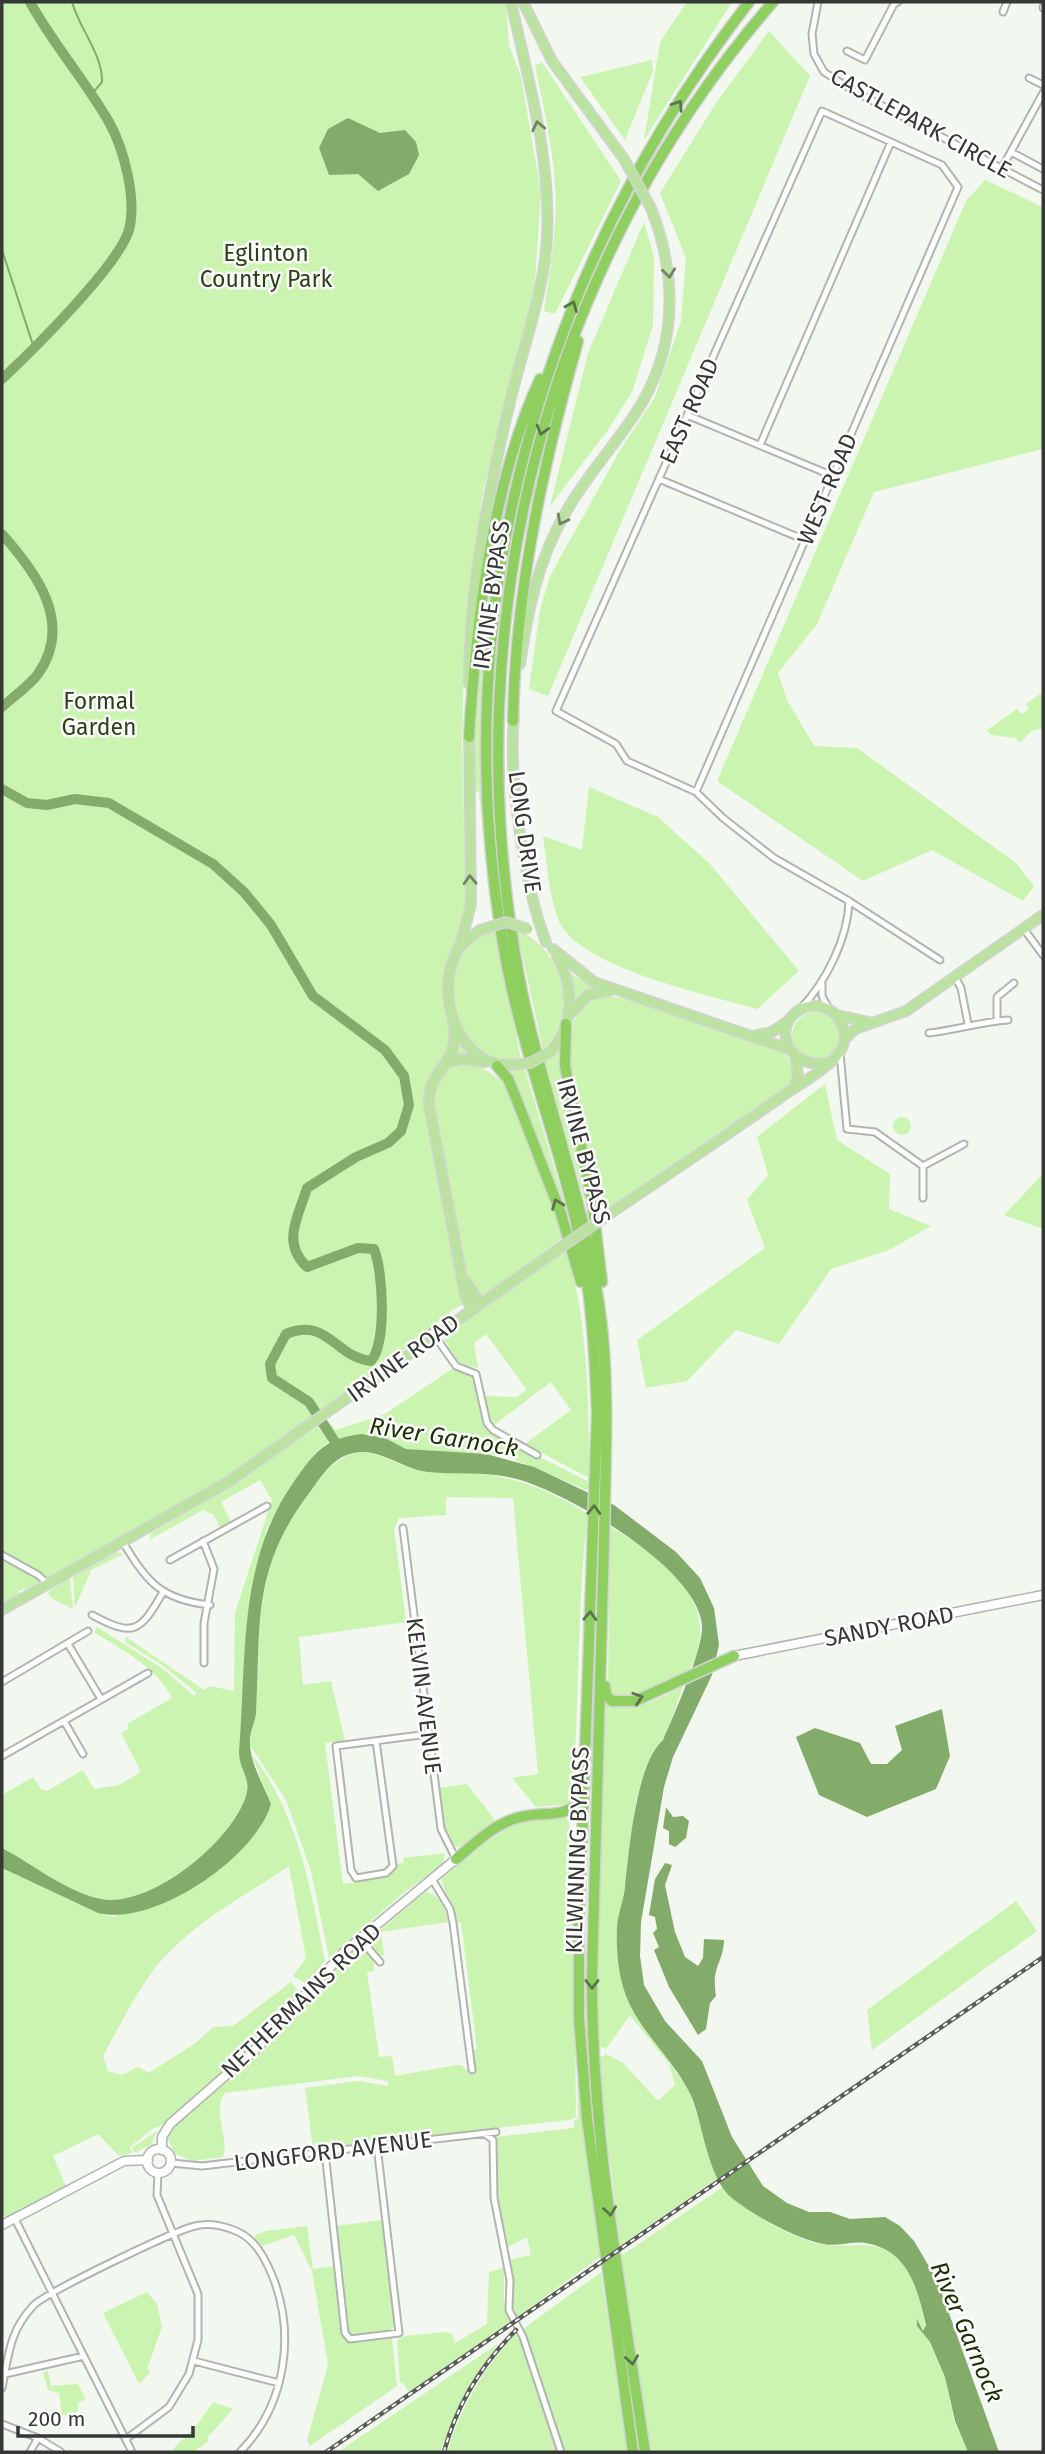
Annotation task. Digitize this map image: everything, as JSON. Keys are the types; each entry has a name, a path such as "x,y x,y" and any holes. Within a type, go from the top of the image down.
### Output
{"highway":[{"name":"IRVINE BYPASS","path":"586,1249 512,990 494,877 487,783 491,645 505,536 526,442 555,348 613,216 642,161 749,2"},
{"name":"IRVINE BYPASS","path":"586,1249 518,973 500,840 497,721 508,589 527,485 553,391 599,274 652,172 693,104 774,2"},
{"path":"513,721 518,632 543,476 556,417 599,274"},
{"path":"469,737 475,649 491,543 533,394 555,348"},
{"path":"567,1020 565,1066 593,1207 605,1303 603,1340"},
{"path":"493,1065 508,1079 516,1098 561,1214 591,1316"},
{"name":"KILWINNING BYPASS","path":"586,1249 604,1543 592,1975 593,2069 597,2117 645,2452"},
{"name":"KILWINNING BYPASS","path":"586,1249 603,1340 600,1480 593,1541 578,1976 582,2070 633,2452"},
{"path":"603,1647 606,1695 612,1702 635,1701 734,1656"},
{"path":"456,1859 495,1828 514,1818 566,1813 583,1798"},
{"path":"566,1813 575,1820 582,1833"}],"main road":[{"name":"LONG DRIVE","path":"460,947 471,904 471,636 488,504 510,401 538,296 547,239 547,204 541,141 512,2"},
{"name":"LONG DRIVE","path":"523,2 559,71 624,159 651,208 665,246 671,288 668,326 659,365 642,402 566,512 539,570 528,608 513,721 514,761 523,843 549,946"},
{"path":"796,1059 813,1065 827,1063 840,1052 845,1039 855,1029 906,1011 1043,915"},
{"path":"433,1333 457,1312 465,1294 464,1277 429,1105 430,1089 436,1075 446,1065 455,1042 449,981 460,947 480,930 506,922 528,929 584,977 789,1049"},
{"path":"549,946 568,984 567,1020"},
{"path":"446,1065 463,1059 493,1065 530,1063 550,1052 567,1020 588,995 614,989"},
{"path":"755,1035 772,1032 812,1006 872,1023"},
{"path":"833,1012 844,1029 845,1039"},
{"path":"792,1017 785,1038 796,1059 798,1076 794,1088"},
{"path":"453,1021 471,1048 493,1065"},
{"name":"IRVINE ROAD","path":"2,1610 228,1482 338,1405 433,1333 827,1063"},
{"path":"464,1277 475,1306"},
{"path":"465,1294 475,1306"},
{"name":"SANDY ROAD","path":"734,1656 1043,1595"},
{"name":"NETHERMAINS ROAD","path":"162,2150 164,2132 173,2120 257,2048 317,1979 359,1938 456,1859"},
{"path":"162,2150 168,2153 171,2163 167,2170 158,2173 151,2170 148,2160 151,2153 162,2150"},
{"path":"2,2225 124,2161 148,2160"}],"street":[{"name":"CASTLEPARK CIRCLE","path":"818,2 812,34 814,54 824,72 1043,190"},
{"path":"847,51 865,60 894,4 898,2"},
{"path":"1003,12 1007,2"},
{"path":"1029,78 1043,85"},
{"path":"1002,168 1043,93"},
{"name":"EAST ROAD","path":"696,792 627,761 616,744 556,710 822,111 891,142"},
{"path":"761,445 891,142"},
{"name":"WEST ROAD","path":"696,792 958,187 942,165 891,142"},
{"path":"1011,152 1043,169"},
{"path":"687,415 833,476"},
{"path":"659,479 805,540"},
{"path":"696,792 723,818 774,858 849,901 940,960"},
{"path":"792,1017 822,984 847,921 849,901"},
{"path":"1024,929 1043,954"},
{"path":"954,977 961,988 968,1024"},
{"path":"997,1021 997,997 1014,983"},
{"path":"822,984 823,1000 833,1012"},
{"path":"929,1033 958,1030 968,1024 1008,1020"},
{"path":"840,1052 847,1129 875,1132 923,1166"},
{"path":"827,1063 841,1077"},
{"path":"923,1166 964,1144"},
{"path":"923,1166 923,1198"},
{"path":"433,1333 456,1366 476,1374 484,1416 489,1427 537,1455"},
{"path":"170,1560 267,1506"},
{"name":"KELVIN AVENUE","path":"403,1528 443,1836 456,1859"},
{"path":"203,1541 214,1569 204,1623 204,1663"},
{"path":"123,1542 146,1578 163,1592 180,1600 209,1605"},
{"path":"2,1555 38,1575 48,1584"},
{"path":"92,1615 118,1629 132,1629 150,1616 163,1592"},
{"path":"2,1682 88,1631"},
{"path":"68,1644 101,1699"},
{"path":"2,1756 148,1673"},
{"path":"64,1721 83,1754"},
{"path":"376,1741 393,1866 386,1873 360,1878 351,1870 335,1745 429,1734"},
{"path":"432,1879 450,1909 453,1923 472,2070"},
{"path":"359,1938 380,1962"},
{"name":"LONGFORD AVENUE","path":"171,2163 202,2166 496,2133"},
{"path":"485,2134 493,2140 494,2198 510,2280 509,2310 523,2337 561,2452"},
{"path":"325,2152 345,2333 350,2339 399,2333 377,2146"},
{"path":"126,2439 169,2407 194,2361 200,2304 195,2284 155,2191 158,2173"},
{"path":"15,2219 132,2452"},
{"path":"2,2388 15,2330 34,2305 173,2234 211,2224 242,2232 255,2244 274,2279 285,2320 284,2359 279,2383 265,2419 240,2452"},
{"path":"5,2374 84,2356"},
{"path":"194,2361 279,2383"},
{"path":"2,2424 38,2438 61,2452"},
{"path":"30,2452 38,2438"}],"green space":[{"name":"Eglinton Country Park","path":"2,2 506,2 509,46 521,77 541,192 534,294 483,491 465,634 462,736 466,914 449,959 444,999 449,1030 457,1044 458,1038 474,1056 468,1057 502,1081 511,1093 564,1237 490,1291 454,1309 378,1371 218,1484 32,1587 18,1591 20,1595 2,1606"},
{"path":"687,2 732,2 644,140 660,42"},
{"path":"769,31 810,76 548,696 529,689 540,610 550,576 619,452 655,397 681,321 686,258 660,193 716,103"},
{"path":"652,60 653,71 625,140 580,77"},
{"path":"542,62 621,181 555,314 544,311 553,247 556,198 554,167 535,66"},
{"path":"985,180 1043,207 1043,449 874,492 817,624 778,673 787,700 814,746 857,748 1016,863 1034,886 1023,901 932,850 863,881 717,781 966,201"},
{"path":"644,222 654,257 653,325 632,392 608,430 550,506 588,353"},
{"path":"492,559 496,560 487,650 483,784 492,919 479,792 473,791 475,703"},
{"path":"1043,692 1043,728 1032,731 1019,743 1016,738 991,735 987,730 1017,709 1021,714 1029,709 1026,704"},
{"path":"589,787 658,817 710,864 799,971 757,1009 618,966 592,953 571,938 556,912 543,836 582,850"},
{"path":"495,929 521,1059 501,1059 484,1051 470,1038 460,1022 454,1002 453,982 457,963 470,943"},
{"path":"517,930 533,939 546,952 556,967 562,984 561,1019 543,1050"},
{"path":"568,972 595,987 573,1004"},
{"path":"605,995 639,1002 780,1049 793,1066 793,1075 788,1086 599,1214 573,1093 568,1053 570,1034 576,1017 587,1004"},
{"path":"816,1012 825,1013 833,1019 839,1027 839,1045 833,1053 825,1059 816,1060 807,1059 799,1053 793,1045 792,1036 793,1027 799,1019 807,1013"},
{"path":"560,1046 560,1074 586,1205 545,1061"},
{"path":"503,1070 525,1070 569,1217 566,1218 515,1083"},
{"path":"825,1084 837,1140 890,1174 889,1209 931,1226 889,1250 831,1269 779,1344 736,1330 687,1381 646,1388 637,1340 765,1248 747,1200 768,1175 757,1137"},
{"path":"902,1117 908,1120 911,1126 908,1132 902,1135 896,1132 893,1126 896,1120"},
{"path":"1043,1174 1043,1229 1004,1215"},
{"path":"567,1250 583,1335 588,1392 589,1478 525,1444 571,1410 551,1382 493,1426 483,1396 516,1397 527,1390 486,1334 474,1343 478,1368 457,1362 444,1339 450,1330"},
{"path":"452,1369 475,1376 481,1417 489,1431 589,1482 589,1491 506,1456 406,1449 385,1438 329,1441 314,1454 288,1490 266,1530 239,1752 247,1792 240,1811 226,1830 209,1849 166,1882 143,1893 121,1899 101,1899 75,1890 2,1848 2,1795 33,1777 41,1789 47,1791 83,1770 94,1789 119,1785 141,1772 121,1733 129,1729 127,1724 172,1698 148,1668 94,1632 97,1627 163,1669 194,1696 197,1693 162,1665 125,1642 126,1637 204,1690 210,1686 234,1691 235,1613 272,1500 260,1480 221,1502 231,1522 220,1528 214,1515 203,1510 149,1540 151,1533 217,1495 327,1420 336,1430 385,1414"},
{"path":"357,1452 424,1471 484,1474 530,1485 588,1514 581,1587 576,1732 571,1804 536,1807 512,1778 538,1774 513,1498 446,1497 446,1515 399,1518 394,1528 406,1622 299,1637 303,1685 331,1681 345,1741 325,1743 343,1884 387,1877 396,1864 404,1863 403,1858 445,1853 443,1864 402,1894 329,1958 311,1871 286,1800 250,1741 256,1713 263,1598 277,1548 290,1522 319,1480 335,1463"},
{"path":"610,1527 642,1547 673,1573 695,1606 700,1624 697,1651 686,1672 641,1694 613,1699 608,1687"},
{"path":"116,1552 124,1554 91,1570 75,1608 73,1577"},
{"path":"69,1578 73,1609 51,1598 48,1592"},
{"path":"683,1686 666,1734 653,1751 636,1800 617,1944 625,1993 633,2011 688,2089 718,2178 620,2246 598,2059 606,2054 623,2063 658,2101 675,2085 669,2064 630,2015 606,2049 597,2045 595,1998 606,1703 625,1707 646,1704"},
{"path":"251,1753 281,1802 292,1827 308,1879 325,1961 306,1984 293,1976 306,1958 289,1866 233,1902 178,1943 149,1976 103,2056 108,2071 122,2075 138,2067 149,2073 197,2042 213,2027 233,2026 291,1982 299,1992 251,2047 161,2126 152,2129 130,2147 132,2153 119,2156 98,2134 53,2156 66,2187 5,2218 2,2211 2,1868 98,1913 114,1917 259,1830 271,1804"},
{"path":"467,1784 495,1820 464,1846 456,1847 446,1837 438,1788"},
{"path":"566,1817 569,1822 573,1869 576,2117 569,2120 313,2148 305,2088 358,2081 388,2086 388,2081 358,2076 225,2093 220,2108 225,2149 223,2157 193,2161 175,2154 168,2139 172,2129 275,2038 333,1968 360,1946 374,1956 374,1971 367,1972 379,2057 392,2056 395,2076 456,2065 462,2065 469,2073 475,2072 472,2050 477,2049 461,1922 456,1922 441,1879 485,1843 520,1821"},
{"path":"425,1892 438,1899 448,1922 381,1932 384,1955 377,1956 369,1946 370,1939"},
{"path":"1016,1901 1037,1931 872,2050 867,2010"},
{"path":"577,2058 601,2256 516,2318 512,2312 514,2284 510,2260 531,2255 527,2237 506,2248 496,2199 496,2137 574,2128 574,2120 578,2119"},
{"path":"157,2131 151,2145 135,2153 132,2148"},
{"path":"723,2187 742,2205 784,2231 824,2245 874,2246 901,2260 915,2282 920,2300 925,2325 923,2331 918,2320 917,2326 930,2342 945,2377 954,2421 968,2452 650,2452 621,2256"},
{"path":"382,2220 395,2324 391,2331 352,2337 347,2332 336,2226"},
{"path":"307,2226 313,2269 335,2266 344,2336 350,2341 392,2338 397,2386 310,2446 307,2440 328,2365 312,2271 294,2235 262,2246 254,2236 266,2231"},
{"path":"504,2268 504,2301 512,2322 409,2393 403,2382 400,2384 397,2341 404,2336 446,2332 452,2334 455,2343 487,2324 489,2272"},
{"path":"601,2272 627,2452 565,2452 523,2329"},
{"path":"147,2292 157,2304 162,2327 147,2369 151,2371 139,2384 103,2313"},
{"path":"518,2331 558,2452 447,2452 476,2387 495,2358"},
{"path":"496,2345 498,2347 461,2401 440,2452 338,2452"},
{"path":"48,2371 51,2386 78,2384 86,2399 78,2403 77,2414 62,2415 59,2393 48,2390 43,2372"},
{"path":"213,2402 233,2409 207,2438 209,2441 193,2452 175,2452 173,2449 197,2425"}],"shaded area":[{"path":"348,118 380,133 405,130 416,142 419,155 409,174 378,191 358,174 329,175 319,148 328,129"},
{"path":"361,1434 385,1438 406,1449 486,1454 534,1467 614,1505 676,1552 700,1578 714,1608 719,1645 712,1675 673,1757 664,1787 641,1922 640,1956 644,1985 665,2021 702,2061 732,2137 763,2186 787,2203 809,2212 830,2212 850,2219 885,2217 900,2226 914,2241 937,2280 999,2452 968,2452 955,2421 945,2377 930,2342 917,2326 917,2319 923,2331 926,2325 914,2285 901,2262 880,2247 865,2243 828,2245 800,2237 764,2220 733,2199 712,2166 696,2109 685,2084 630,2005 620,1975 617,1935 635,1809 646,1768 663,1740 687,1682 698,1649 702,1625 695,1603 678,1580 655,1557 597,1516 517,1479 484,1474 428,1472 365,1452 342,1457 323,1475 289,1524 276,1550 268,1575 262,1600 256,1713 250,1740 255,1767 271,1804 262,1824 246,1845 200,1884 173,1899 121,1915 98,1913 2,1868 2,1848 75,1890 101,1899 121,1899 143,1893 166,1882 209,1849 226,1830 240,1811 247,1792 239,1752 245,1646 248,1611 263,1543 276,1511 315,1454 338,1439"},
{"path":"942,1709 950,1756 936,1789 867,1817 819,1795 796,1737 815,1728 860,1743 871,1764 887,1764 902,1750 895,1726"},
{"path":"666,1807 673,1817 683,1816 689,1821 686,1838 675,1847 669,1844 669,1831 663,1828"},
{"path":"665,1863 672,1865 665,1885 675,1932 685,1957 698,1966 703,1958 704,1939 724,1940 715,1978 716,1996 710,2003 706,2029 698,2035 669,1987 654,1950 659,1947 653,1933 657,1929 655,1917 649,1915 655,1879"}],"waterway":[{"path":"2,379 73,307 109,265 122,246 131,218 128,174 109,122 30,2"},
{"path":"72,2 99,62 102,82 91,95"},
{"path":"2,250 34,348"},
{"path":"2,534 38,582 51,617 52,636 48,655 38,674 2,707"},
{"path":"2,789 27,803 47,805 75,799 109,803 213,864 244,892 271,925 313,996 385,1050 404,1076 409,1105 401,1131 388,1143 356,1157 307,1188 294,1229 295,1248 307,1267 358,1248 374,1249 380,1273 382,1306 376,1352 371,1361 358,1358 322,1334 312,1330 300,1330 286,1334 270,1364 272,1378 309,1402 339,1448"}],"railway":[{"path":"326,2452 1043,1957"},
{"path":"444,2452 456,2418 472,2386 481,2371 516,2330"}],"park label":[{"name":"Formal Garden","path":"99,714"}],"water label":[{"name":"River Garnock","path":"444,1437"},
{"name":"River Garnock","path":"967,2332"}]}
